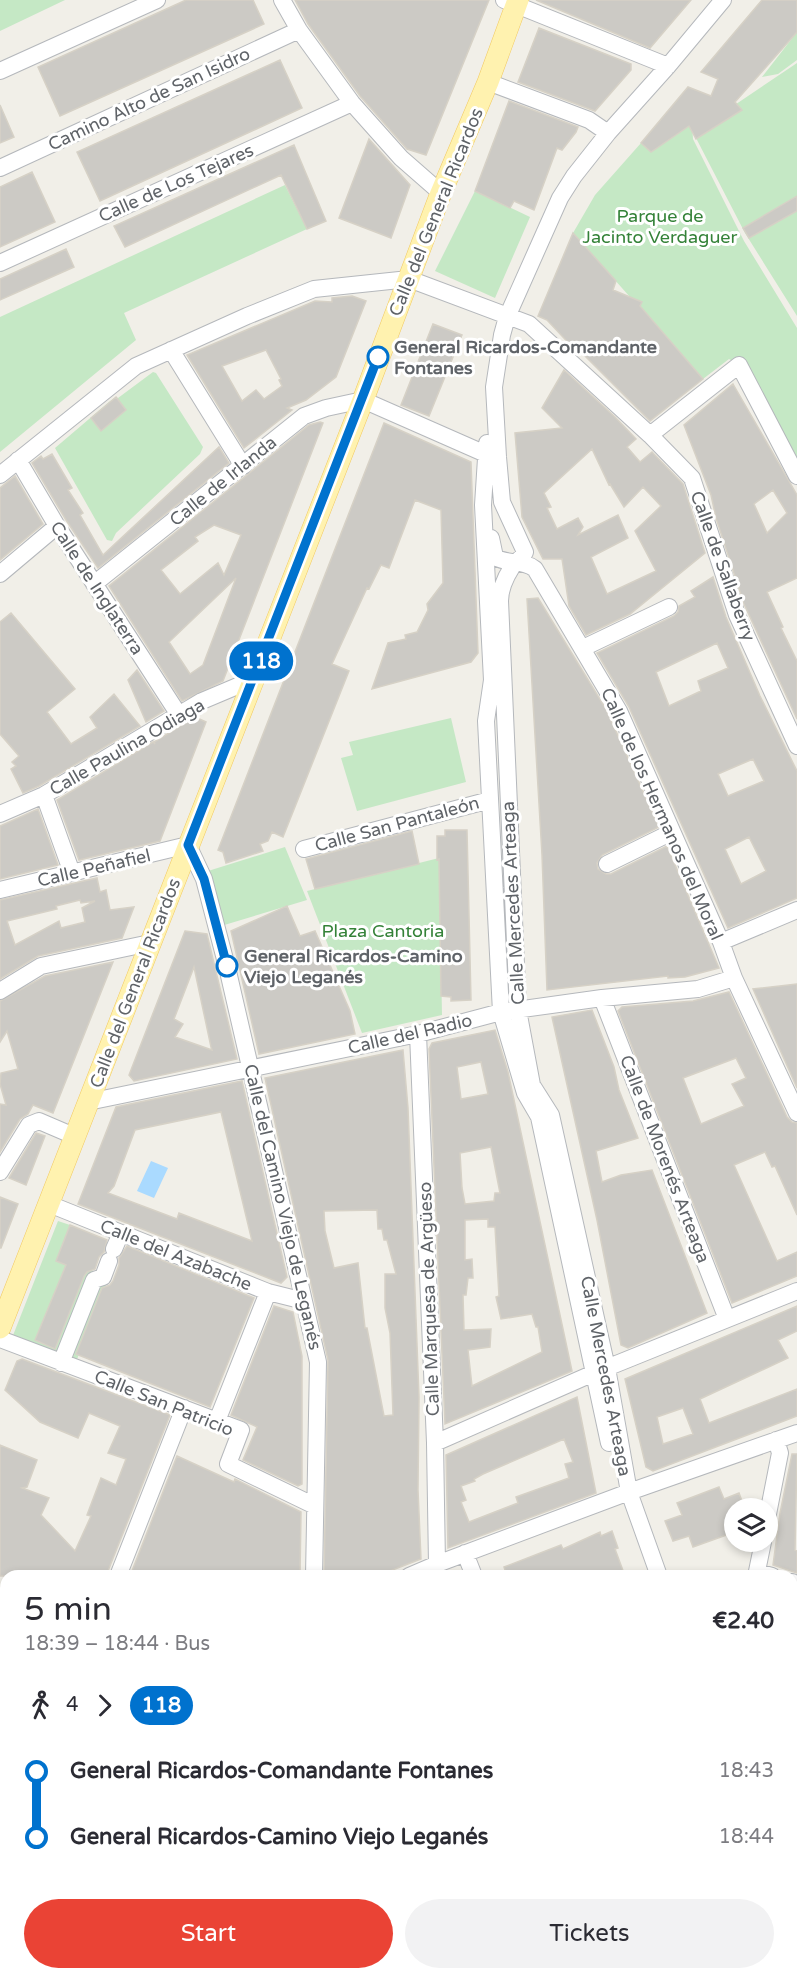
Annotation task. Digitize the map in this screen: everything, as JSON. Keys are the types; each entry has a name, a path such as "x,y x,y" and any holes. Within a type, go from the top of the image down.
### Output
{"main road":[{"name":"Calle del General Ricardos","path":"0,1328 363,400 441,193 488,82 513,2"}],"street":[{"path":"0,71 157,0"},
{"path":"282,0 299,30 352,103 400,158 441,193"},
{"path":"517,562 524,555 524,548 502,501 494,387 502,334 507,317 560,198 608,133 723,0"},
{"path":"513,2 668,66"},
{"name":"Camino Alto de San Isidro","path":"0,168 299,30"},
{"path":"488,82 589,120 608,133"},
{"name":"Calle de Los Tejares","path":"0,263 352,103"},
{"path":"0,475 136,366 247,316 314,290 409,279"},
{"name":"Calle de Sallaberry","path":"409,279 529,324 650,435 692,478 737,615 797,746"},
{"name":"Calle Mercedes Arteaga","path":"507,317 491,331 485,388 488,455 483,504 492,680 486,721 490,800 510,1011 525,1093 539,1117 600,1371 617,1480 629,1492 657,1570"},
{"path":"171,350 243,466"},
{"path":"650,435 739,365 797,476"},
{"path":"363,400 488,455"},
{"name":"Calle de Irlanda","path":"94,584 304,416 326,408 363,400"},
{"name":"Calle de Inglaterra","path":"18,460 57,526 178,715"},
{"name":"Calle Mercedes Arteaga","path":"483,504 489,516 492,550 495,556 501,561 517,562"},
{"path":"0,574 57,526"},
{"name":"Calle Mercedes Arteaga","path":"510,1011 500,601 502,587 517,562"},
{"name":"Calle de los Hermanos del Moral","path":"517,562 525,563 535,569 619,711 721,942 734,978 797,1113"},
{"path":"583,648 669,608"},
{"name":"Calle Paulina Odiaga","path":"0,814 44,795 202,701 254,679"},
{"path":"44,795 72,873"},
{"name":"Calle San Pantaleón","path":"304,849 490,800"},
{"path":"607,864 672,832"},
{"name":"Calle Peñafiel","path":"0,890 188,845"},
{"name":"Calle del Camino Viejo de Leganés","path":"188,845 204,879 228,967 318,1362 314,1570"},
{"path":"721,942 797,910"},
{"path":"0,991 41,966 150,943"},
{"name":"Calle del Radio","path":"88,1102 418,1034 510,1011 602,998 699,989 734,978"},
{"name":"Calle de Morenés Arteaga","path":"602,998 727,1319"},
{"name":"Calle Marquesa de Argüeso","path":"418,1034 435,1443 437,1564"},
{"path":"0,1172 29,1125 39,1120 74,1136"},
{"name":"Calle del Azabache","path":"49,1204 268,1292 304,1301"},
{"path":"61,1363 94,1280 103,1277 121,1233"},
{"path":"435,1443 600,1371 797,1291"},
{"path":"217,1420 268,1292"},
{"name":"Calle San Patricio","path":"0,1340 217,1420 241,1431 228,1464 315,1506"},
{"path":"120,1570 184,1408"},
{"path":"772,1498 784,1450 797,1433"},
{"path":"426,1570 465,1553 629,1492 784,1450"},
{"path":"761,1570 762,1552"},
{"path":"465,1553 472,1570"}],"green space":[{"path":"0,0 65,0 0,31"},
{"path":"797,32 797,60 778,74 762,77"},
{"path":"797,63 797,316 745,233 696,138 699,129"},
{"name":"Parque de Jacinto Verdaguer","path":"692,124 693,139 744,241 797,328 797,476 739,365 729,359 703,379 573,233 595,195 641,143 651,152"},
{"path":"285,185 307,229 124,313 136,340 0,452 0,317"},
{"path":"475,191 530,217 495,298 435,271"},
{"path":"153,372 156,373 203,447 200,454 116,533 112,541 107,540 55,448 109,402"},
{"path":"451,718 466,782 357,811 341,758 353,755 349,742"},
{"path":"285,847 307,900 221,926 208,871"},
{"name":"Plaza Cantoria","path":"439,858 442,1015 362,1033 307,891"},
{"path":"58,1221 70,1225 58,1256 98,1273 111,1241 122,1245 74,1367 10,1343"}],"water":[{"path":"151,1161 168,1168 154,1198 137,1191"}],"building":[{"path":"186,0 253,0 264,24 60,116 38,67"},
{"path":"295,0 489,0 426,155 407,149 360,96 308,24"},
{"path":"536,0 691,0 650,48"},
{"path":"762,0 797,0 797,32 735,102 742,110 696,139 689,126 651,152 641,143 688,87 711,96 718,79 701,72"},
{"path":"539,28 631,64 631,70 595,111 518,82"},
{"path":"280,60 302,108 100,201 77,152"},
{"path":"509,101 578,127 562,150 557,148 534,210 514,201 510,208 475,191"},
{"path":"0,105 14,137 0,143"},
{"path":"369,139 410,185 391,238 339,218"},
{"path":"294,145 326,221 307,229 281,175 125,247 114,226"},
{"path":"32,172 55,222 0,247 0,187"},
{"path":"797,196 797,211 749,238 743,228"},
{"path":"573,233 616,281 613,290 642,302 640,306 703,379 650,421 578,349 576,351 547,320 538,316"},
{"path":"66,249 74,267 0,300 0,279"},
{"path":"352,296 366,301 336,377 306,400 287,408 292,410 244,448 187,355 315,301 332,302 332,298","holes":["266,350 281,379 279,380 282,386 264,399 256,390 242,401 222,366"]},
{"path":"433,324 462,335 429,416 401,405"},
{"path":"564,370 636,439 627,447 640,462 652,452 683,484 705,553 630,614 586,635 569,606 562,559 543,559 522,517 515,433 562,428 542,408","holes":["592,449 609,485 624,507 643,487 661,506 635,531 656,571 607,594 591,557 628,538 618,515 578,535 583,527 578,518 557,529 547,508 551,507 544,493"]},
{"path":"733,384 797,495 797,578 767,592 797,661 797,719 744,604 716,518 711,495 684,425","holes":["773,490 787,513 767,533 754,504"]},
{"path":"116,397 126,410 101,431 91,418"},
{"path":"323,423 223,681 182,701 109,586 309,425","holes":["214,525 241,535 224,575 218,563 180,594 161,570 198,541 195,537","236,578 203,665 190,674 169,642"]},
{"path":"384,423 471,462 478,653 471,662 372,689 388,643 406,639 405,635 417,632 428,610 427,604 443,583 441,510 415,500 389,568 381,565 369,589 367,588 332,664 349,671 283,837 272,832 268,841 260,844 263,851 226,863 223,852 218,850"},
{"path":"219,447 229,463 98,568 32,463 41,456 43,459 52,454 72,488 68,490 83,513 80,515 103,555"},
{"path":"15,476 43,524 0,560 0,488"},
{"path":"713,577 726,617 760,696 797,771 797,898 728,928 629,707 597,653 674,616 679,606 695,597 691,591","holes":["717,643 728,668 698,681 701,691 669,706 656,672","753,759 764,781 728,796 718,774","749,837 766,871 741,884 725,849"]},
{"path":"538,598 606,709 659,827 602,855 597,863 598,869 611,874 667,846 719,968 685,977 668,978 668,976 547,990 542,855 527,599"},
{"path":"11,613 75,689 47,712 71,744 97,728 90,717 114,694 140,726 39,786 23,793 11,769 16,766 12,762 19,756 0,734 0,622"},
{"path":"137,670 164,711 146,722 128,680"},
{"path":"195,717 206,722 160,841 79,860 57,800 153,742 155,744 154,742"},
{"path":"38,809 58,865 0,879 0,826"},
{"path":"445,830 467,830 471,1000 451,1001 451,997 441,996 437,836 445,836"},
{"path":"412,831 419,864 315,889 306,859"},
{"path":"97,878 100,892 106,890 110,910 134,907 122,938 38,956 0,979 0,900","holes":["80,900 81,903 95,901 82,908 85,922 61,928 59,921 15,945 7,921 57,909 56,906"]},
{"path":"287,906 300,936 315,931 350,1011 355,1034 259,1054 231,931"},
{"path":"185,931 207,934 237,1059 134,1081 129,1075","holes":["194,967 212,1050 175,1037 183,1024 174,1019"]},
{"path":"113,962 53,1113 33,1105 28,1114 20,1119 0,1152 0,1104 6,1105 0,1084 1,1073 18,1069 7,1031 0,1042 0,1001 45,976"},
{"path":"797,984 797,1088 753,989"},
{"path":"729,992 787,1117 797,1123 797,1215 775,1166 772,1167 765,1152 734,1165 777,1261 797,1252 797,1276 732,1303 618,1011 622,1007 693,1001","holes":["736,1058 746,1078 732,1084 744,1106 701,1124 683,1078"]},
{"path":"592,1010 638,1138 596,1151 602,1182 621,1175 652,1170 707,1313 628,1348 621,1345 597,1220 552,1017"},
{"path":"495,1030 508,1072 572,1371 445,1424 429,1049 432,1043","holes":["481,1062 488,1094 461,1099 457,1067","491,1147 500,1193 495,1193 494,1201 465,1204 460,1153","488,1219 488,1227 495,1227 499,1296 496,1297 501,1319 532,1314 536,1327 538,1327 542,1352 472,1386 468,1350 490,1347 491,1329 464,1330 463,1295 466,1295 468,1278 473,1278 472,1259 465,1260 465,1220"]},
{"path":"403,1050 408,1108 419,1397 418,1490 421,1559 393,1570 324,1570 328,1360 265,1078","holes":["377,1210 378,1229 382,1229 396,1274 385,1274 385,1308 390,1333 393,1415 384,1416 367,1328 365,1328 358,1263 334,1268 325,1231 324,1211"]},
{"path":"242,1081 287,1277 281,1283 78,1204 116,1107","holes":["221,1112 252,1241 179,1213 177,1219 108,1193 114,1186 135,1130"]},
{"path":"36,1133 45,1136 26,1185 9,1178"},
{"path":"0,1197 18,1204 1,1248 0,1248"},
{"path":"70,1225 107,1240 104,1252 99,1257 95,1269 84,1276 55,1349 35,1340 66,1265 56,1261"},
{"path":"127,1246 254,1298 210,1407 76,1354 102,1288 113,1281 119,1258"},
{"path":"274,1306 293,1312 302,1356 302,1484 298,1486 243,1460 257,1427 231,1415"},
{"path":"797,1306 797,1331 778,1340 788,1358 700,1399 709,1423 797,1389 797,1416 653,1471 646,1467 625,1379","holes":["683,1408 693,1434 663,1444 657,1417"]},
{"path":"22,1359 170,1415 108,1570 0,1570 0,1445 37,1460 27,1487 22,1488 49,1498 41,1515 75,1551 91,1516 87,1515 101,1478 116,1485 126,1459 108,1453 120,1426 89,1413 78,1438 40,1422 5,1390 17,1361"},
{"path":"577,1397 596,1493 448,1548 446,1455","holes":["564,1439 573,1462 565,1464 569,1478 516,1497 518,1503 469,1522 461,1502 466,1500 461,1486"]},
{"path":"792,1454 797,1454 795,1550 797,1551 797,1570 788,1570 773,1565 775,1552 778,1552 778,1528"},
{"path":"177,1456 234,1482 235,1479 301,1512 300,1570 132,1570"},
{"path":"719,1487 724,1499 724,1536 693,1547 689,1536 673,1541 665,1521 682,1515 677,1503"},
{"path":"739,1493 741,1498 726,1498"},
{"path":"612,1531 618,1548 615,1549 623,1570 505,1570 504,1567 561,1545 563,1549 600,1532 601,1536"}],"bus line":[{"name":"118","path":"227,966 204,879 188,845 378,357"}],"place":[{"name":"General Ricardos-Comandante Fontanes","path":"378,357"},
{"name":"General Ricardos-Camino Viejo Leganés","path":"227,966"}]}
